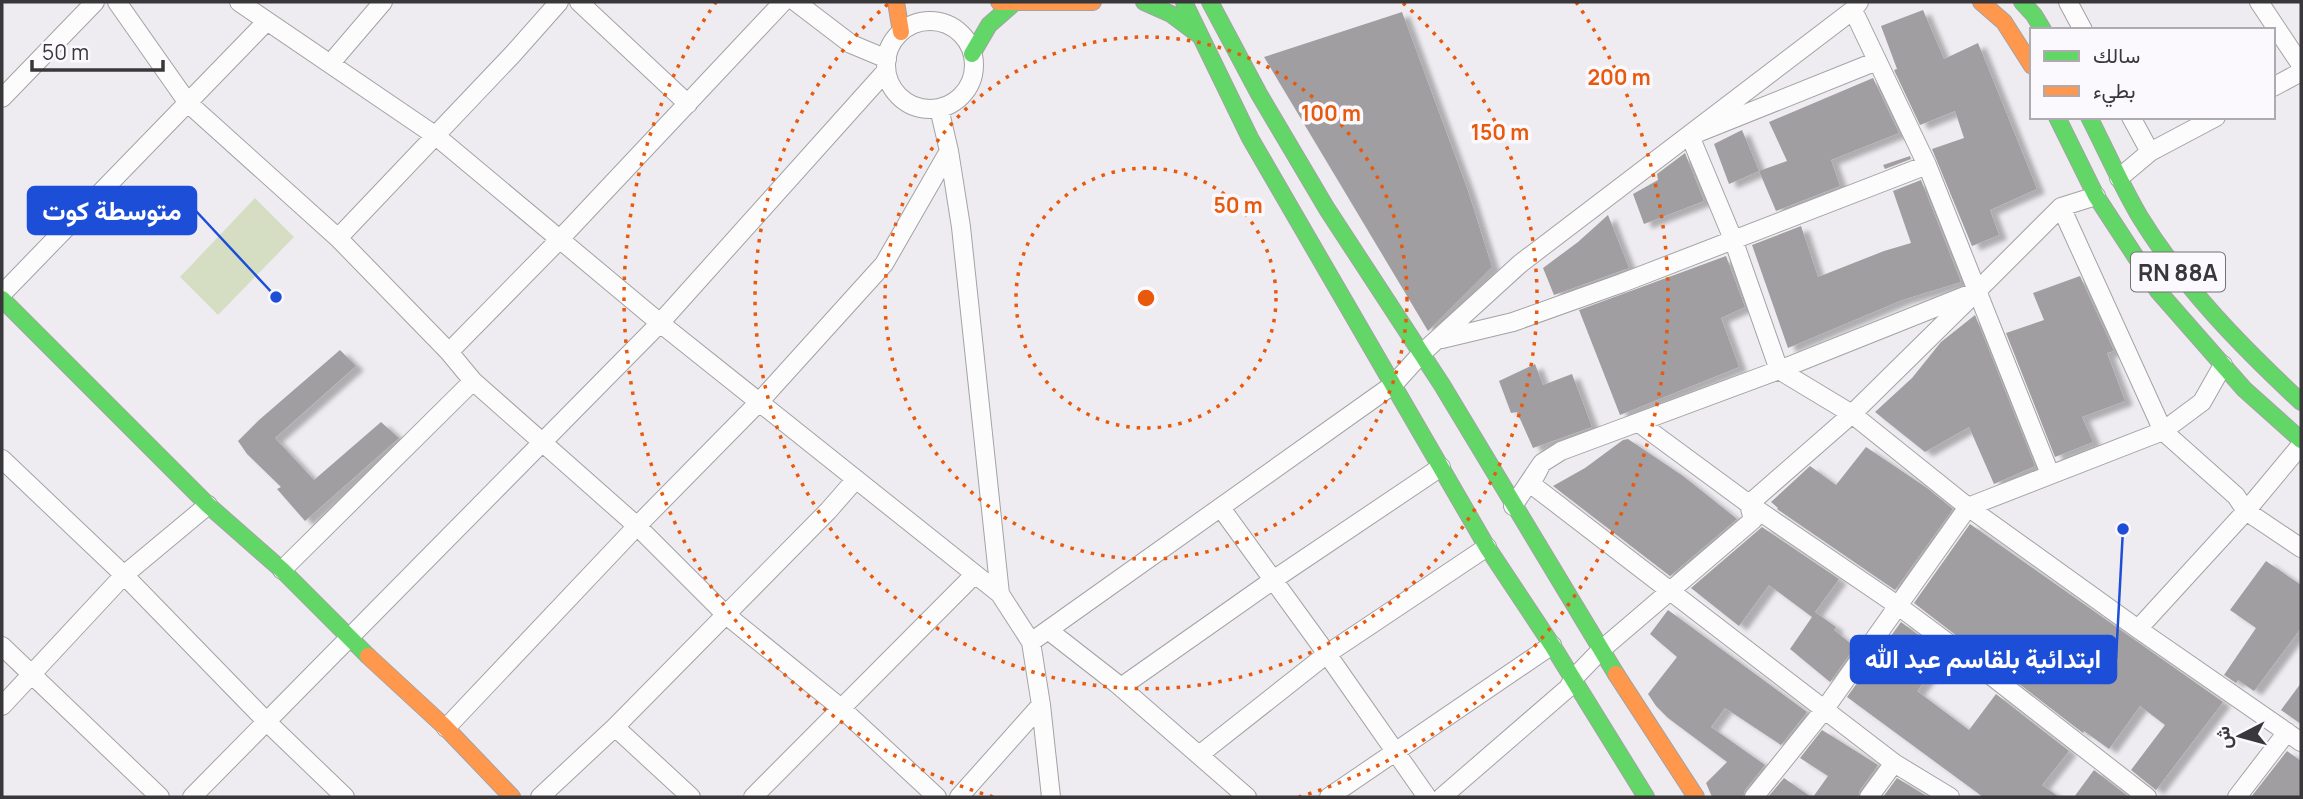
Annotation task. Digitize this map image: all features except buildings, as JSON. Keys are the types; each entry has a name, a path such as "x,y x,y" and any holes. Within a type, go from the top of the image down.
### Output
{"main road":[{"path":"895,2 901,32"},
{"path":"972,54 988,24 1007,3 1093,2"},
{"path":"1144,2 1171,13 1199,35"},
{"path":"1184,2 1250,138 1487,547 1552,645 1646,797"},
{"path":"1210,2 1253,84 1327,209 1442,385 1601,650 1696,797"},
{"path":"1981,2 2004,22 2030,63"},
{"path":"2022,2 2042,28"},
{"path":"2058,119 2096,196 2158,291 2244,389 2301,439"},
{"name":"RN 88A","path":"2090,119 2140,217 2185,281 2256,359 2301,402"},
{"path":"2,296 208,505 282,570 348,637 446,728 512,797"}],"street":[{"path":"2,98 94,2"},
{"path":"117,2 188,103 338,238 473,380 637,526 725,614 841,708 937,797"},
{"path":"239,2 436,136 660,323 1000,594 1031,642 1051,797"},
{"path":"330,64 383,2"},
{"path":"338,238 559,2"},
{"path":"579,2 688,104"},
{"path":"449,352 560,239 783,2"},
{"path":"796,2 851,44 886,65"},
{"path":"2068,2 2082,28"},
{"path":"2268,5 2301,65"},
{"path":"1031,642 1394,384 1421,354 1521,262 1690,136 1856,6 1877,61 1927,165 2050,474"},
{"path":"2,296 267,21"},
{"path":"928,21 942,23 956,30 966,40 974,68 967,88 952,103 939,108 924,109 905,101 890,85 886,65 890,48 901,32 914,24 928,21"},
{"path":"1690,136 1877,61"},
{"path":"191,797 660,323 886,65"},
{"path":"2275,86 2301,72"},
{"path":"939,108 961,227 1000,594"},
{"path":"2132,119 2150,152"},
{"path":"2119,177 2150,152 2212,119"},
{"path":"1690,136 1733,239 1779,370 1852,414 1968,507 2294,737 2237,797"},
{"path":"446,728 637,526 760,401 884,264 948,151"},
{"path":"1438,339 1513,322 1927,165"},
{"path":"1749,504 1852,414 2061,207 2096,196"},
{"path":"2061,207 2163,431 2236,496 2246,511 2301,548"},
{"path":"1513,506 1542,463 1561,451 1779,370 1977,291"},
{"path":"1754,797 1824,710 1968,507 2163,431 2202,402 2223,365"},
{"path":"282,570 473,380"},
{"path":"1639,423 1749,504 1897,605 2147,797"},
{"path":"2138,629 2246,511 2301,445"},
{"path":"2,459 124,575 267,722 345,797"},
{"path":"1542,463 1531,484 1894,764 1950,797"},
{"path":"1121,687 1441,467"},
{"path":"540,797 615,727 828,511 856,479"},
{"path":"1442,797 1568,688 1573,679 1601,650 1753,520 1749,504"},
{"path":"2,706 124,575 208,505"},
{"path":"1221,508 1327,653 1427,797"},
{"path":"1199,755 1327,653 1487,547"},
{"path":"753,797 975,574"},
{"path":"1048,631 1121,687 1247,797"},
{"path":"1329,797 1552,645"},
{"path":"2,646 160,797"},
{"path":"959,797 1041,705"},
{"path":"615,727 691,797"},
{"path":"1869,797 1894,764"}],"green space":[{"path":"255,198 294,237 218,315 180,277"}],"traffic: fast":[{"path":"1144,2 1171,14 1199,35"},
{"path":"1184,2 1250,138 1487,547 1552,645 1646,797"},
{"path":"1210,2 1259,94 1327,209 1442,385 1616,674"},
{"path":"2022,2 2042,28"},
{"path":"972,54 989,25 1014,3"},
{"path":"2058,119 2096,196 2158,291 2244,389 2301,440"},
{"path":"2090,119 2133,205 2175,268 2235,337 2301,402"},
{"path":"2,299 208,505 282,570 368,656"}],"traffic: slow":[{"path":"896,2 901,32"},
{"path":"999,2 1093,2"},
{"path":"1981,2 2004,22 2030,63"},
{"path":"368,656 446,728 512,797"},
{"path":"1616,674 1696,797"}],"place":[{"name":"متوسطة كوت","path":"276,297"},
{"name":"ابتدائية بلقاسم عبد الله","path":"2123,529"}]}
